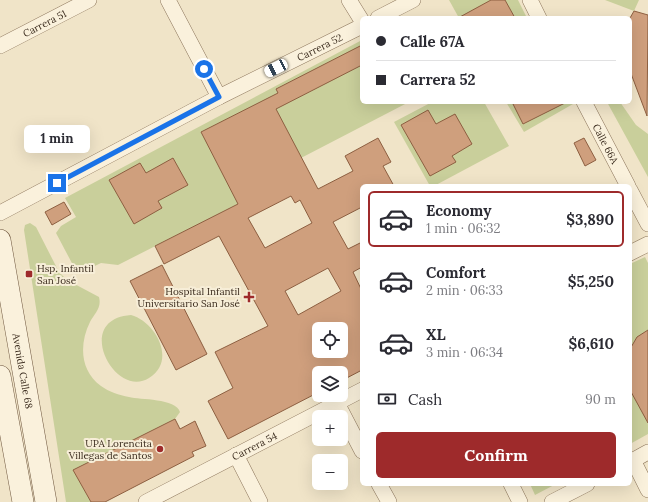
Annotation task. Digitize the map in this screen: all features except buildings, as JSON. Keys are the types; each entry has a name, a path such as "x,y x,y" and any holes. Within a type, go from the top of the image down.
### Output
{"main road":[{"name":"Avenida Calle 68","path":"0,240 46,502"},
{"path":"0,376 2,404 23,502"}],"street":[{"name":"Carrera 51","path":"0,46 88,0"},
{"path":"168,0 219,97"},
{"path":"349,0 360,18"},
{"path":"382,16 413,0"},
{"path":"530,0 538,16"},
{"name":"Carrera 52","path":"0,213 219,97 360,27"},
{"name":"Calle 66A","path":"585,104 627,184"},
{"path":"632,194 648,224"},
{"path":"632,253 648,244"},
{"name":"Carrera 54","path":"146,502 360,391"},
{"path":"337,403 360,447"},
{"path":"632,460 648,452"},
{"path":"236,455 260,502"},
{"path":"632,463 648,490"},
{"path":"380,486 389,502"},
{"path":"512,486 520,502"},
{"path":"552,502 583,486"}],"green space":[{"path":"449,0 518,0 526,16 458,16"},
{"path":"605,0 639,0 634,11"},
{"path":"360,41 360,104 405,104 301,158 238,204 118,265 101,263 82,272 74,267 56,233 61,226 76,217 65,198"},
{"path":"428,104 485,104 509,146 438,184 429,184 394,122"},
{"path":"507,104 573,104 524,132"},
{"path":"608,104 621,104 636,125 648,134 648,177"},
{"path":"30,223 36,227 59,272 67,280 99,297 99,308 86,330 83,348 85,365 94,380 104,388 114,393 172,404 177,407 180,412 175,419 74,470 91,502 66,502 24,230 25,225"},
{"path":"645,257 648,263 648,434 632,443 632,263"},
{"path":"131,315 148,325 160,343 162,352 162,362 157,371 149,378 136,382 124,378 113,369 105,356 102,342 104,330 113,320"},
{"path":"531,486 552,486 535,495"}],"place":[{"name":"Hsp. Infantil San José","path":"29,274"},
{"name":"Hospital Infantil Universitario San José","path":"249,297"},
{"name":"UPA Lorencita Villegas de Santos","path":"160,449"}],"route":[{"path":"57,183 219,97 204,69"}]}
